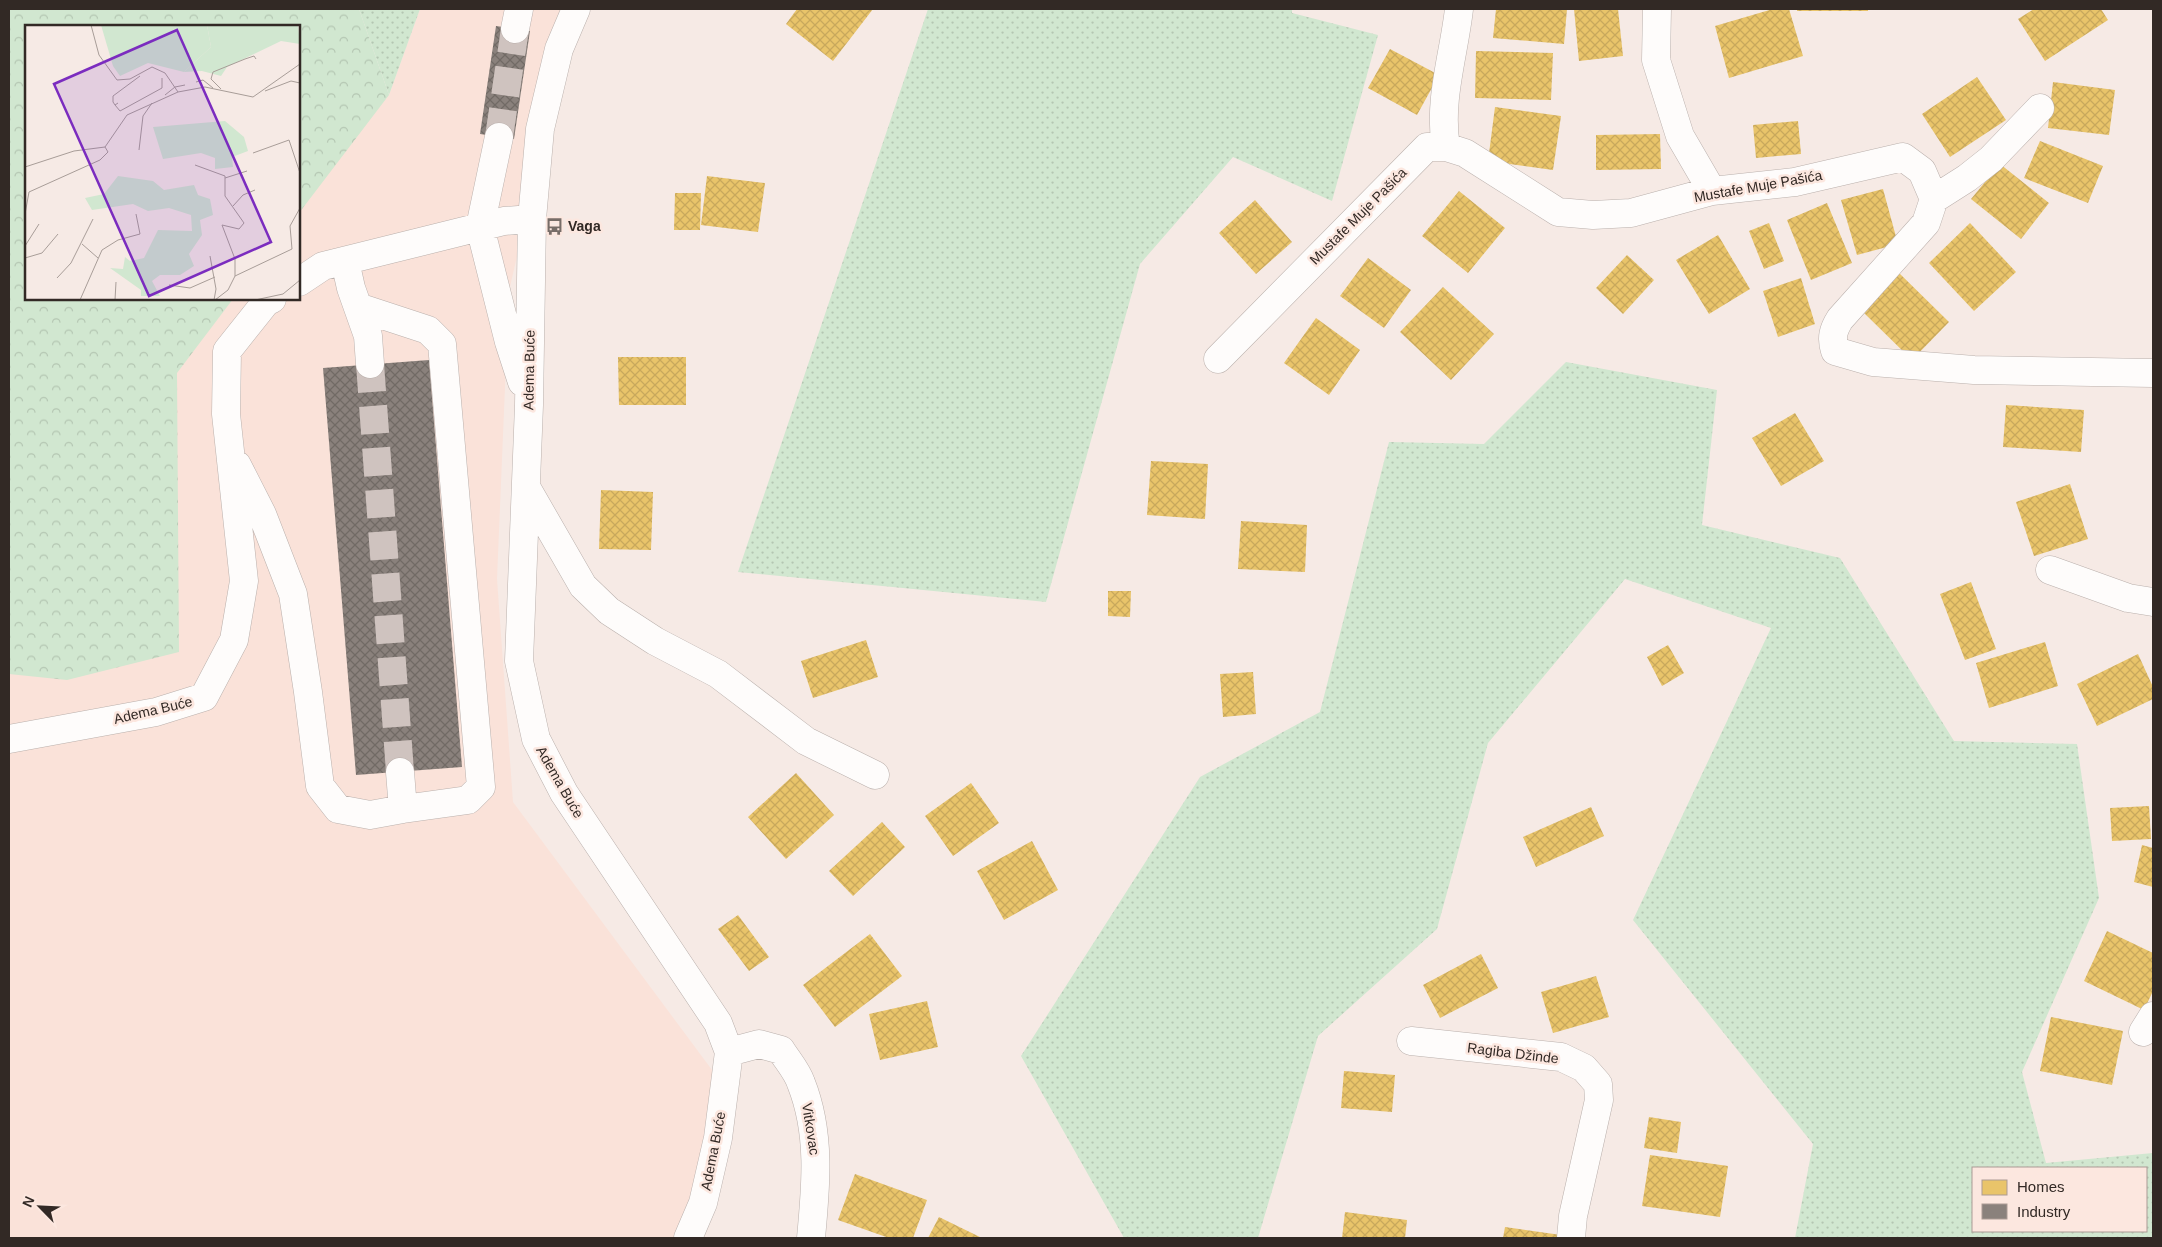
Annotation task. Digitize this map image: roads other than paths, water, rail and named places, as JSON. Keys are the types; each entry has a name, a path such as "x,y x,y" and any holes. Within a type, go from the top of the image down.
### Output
{"street":[{"name":"Adema Buće","path":"576,9 559,50 540,129 532,219 529,405 519,661 536,739 564,793 718,1023 730,1052 718,1138 703,1203 688,1238"},
{"path":"1446,146 1443,129 1444,106 1459,9"},
{"path":"1657,9 1656,60 1680,136 1712,191"},
{"path":"2040,108 1991,159 1967,178 1934,199 1926,223 1840,319 1833,330 1832,343 1835,351 1873,362 1965,369 2153,373"},
{"path":"499,137 480,227 509,342 529,405"},
{"name":"Mustafe Muje Pašića","path":"1218,359 1427,147 1446,146 1464,153 1558,212 1593,215 1631,213 1712,191 1795,182 1903,156 1922,171 1934,199"},
{"path":"300,281 323,266 504,221 532,219"},
{"path":"345,261 368,336 370,364"},
{"name":"Adema Buće","path":"9,739 156,712 204,697 234,640 244,581 226,414 227,351 266,302 270,300"},
{"path":"230,450 262,514 293,594 320,786 338,809 370,815 468,800 481,787 442,344 428,330 358,307"},
{"path":"526,487 583,586 609,611 655,641 718,674 806,741 875,775"},
{"path":"2050,570 2128,598 2153,602"},
{"path":"400,772 403,809"},
{"name":"Ragiba Džinde","path":"1411,1041 1561,1057 1584,1068 1598,1084 1600,1100 1573,1216 1571,1238"},
{"name":"Vitkovac","path":"730,1052 759,1044 781,1050 801,1081 812,1115 816,1149 816,1185 811,1238"}],"tunnel":[{"path":"499,137 515,29"},
{"path":"370,364 400,772"}],"place":[{"name":"Vaga","path":"554,226"}]}
